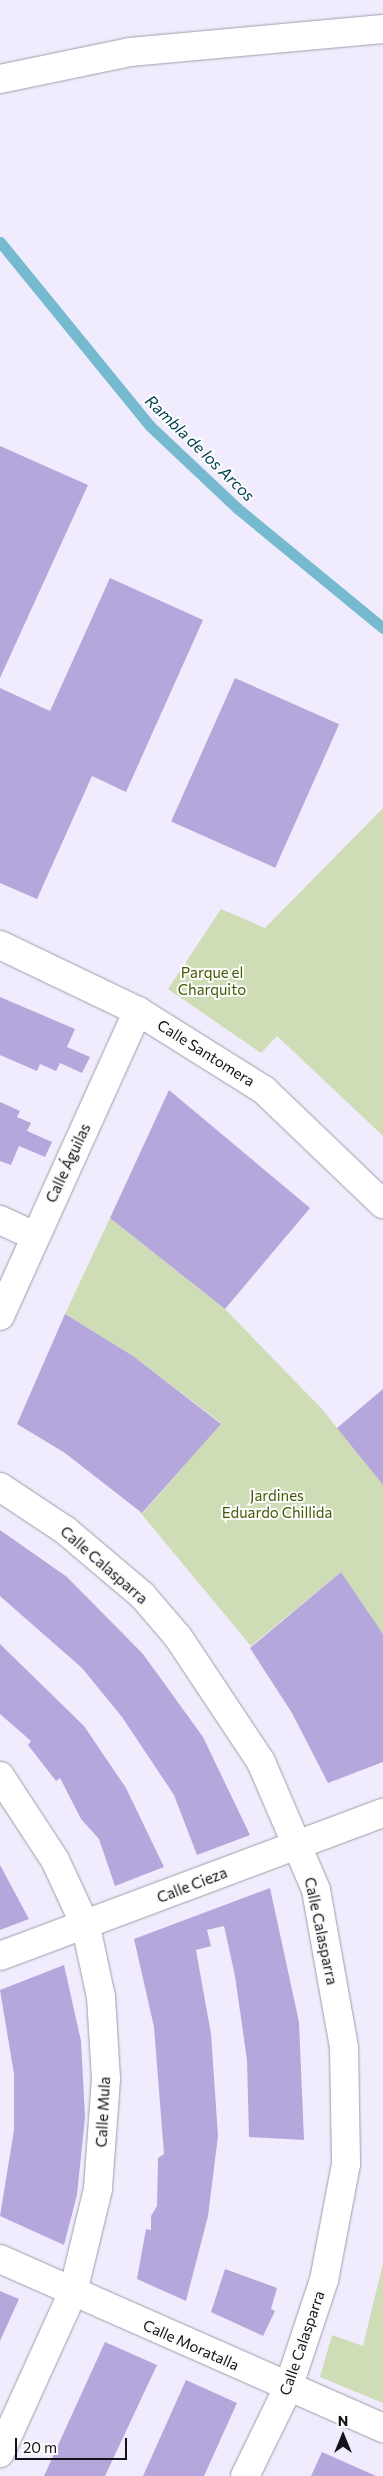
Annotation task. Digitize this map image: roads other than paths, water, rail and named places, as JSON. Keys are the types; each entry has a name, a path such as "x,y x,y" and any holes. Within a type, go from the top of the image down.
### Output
{"street":[{"path":"0,79 130,52 383,30"},
{"name":"Calle Santomera","path":"0,945 138,1011 264,1090 383,1204"},
{"name":"Calle Águilas","path":"0,1316 34,1236 138,1011"},
{"path":"0,1220 34,1236"},
{"name":"Calle Calasparra","path":"0,1487 65,1530 142,1595 178,1637 261,1762 299,1843 316,1890 344,2047 346,2164 324,2280 288,2388 245,2476"},
{"name":"Calle Mula","path":"0,1776 56,1860 86,1927 101,1996 106,2079 98,2189 73,2292 0,2453"},
{"name":"Calle Cieza","path":"0,1956 86,1927 299,1843 383,1813"},
{"name":"Calle Moratalla","path":"0,2259 288,2388 383,2428"}],"waterway":[{"name":"Rambla de los Arcos","path":"0,242 150,426 237,508 383,628"}],"park label":[{"name":"Parque el Charquito","path":"212,980"},
{"name":"Jardines Eduardo Chillida","path":"277,1504"}]}
